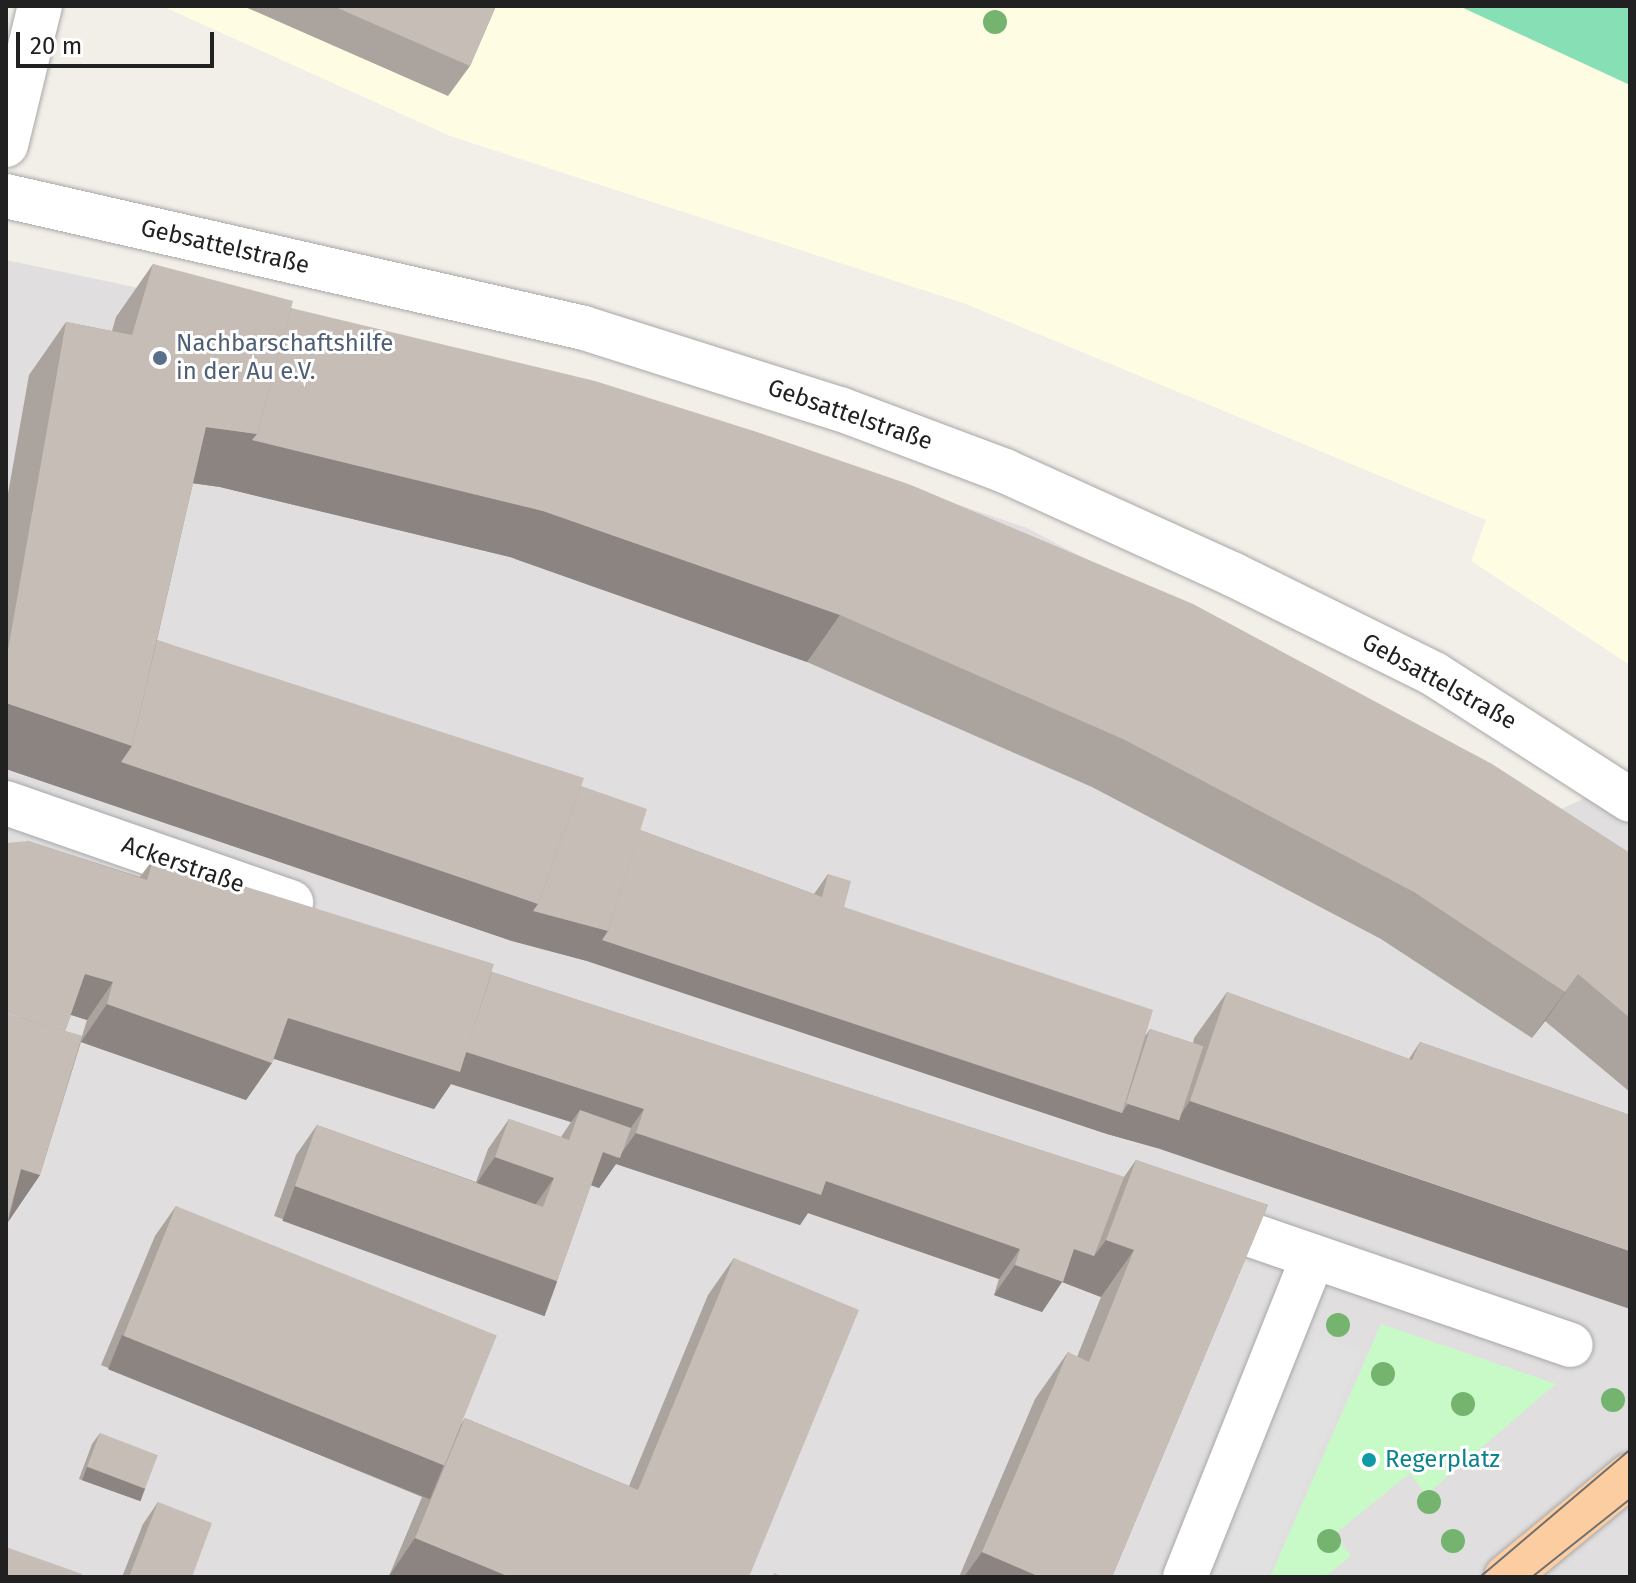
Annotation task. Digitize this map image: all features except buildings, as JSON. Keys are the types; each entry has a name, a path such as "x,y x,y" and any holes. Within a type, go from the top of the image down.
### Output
{"main road":[{"path":"1506,1577 1630,1475"}],"street":[{"path":"6,145 40,6"},
{"name":"Gebsattelstraße","path":"6,196 584,328 852,413 1005,471 1421,668 1630,800"},
{"name":"Ackerstraße","path":"6,803 337,918"},
{"path":"1163,1205 1571,1345"},
{"path":"1185,1577 1313,1257"}],"shaded area":[{"path":"162,6 1630,6 1630,665 1471,561 1486,520 966,304 450,136"},
{"path":"6,260 614,388 1027,528 1561,809 1630,778 1630,1577 6,1577"},
{"path":"1317,1334 1361,1353 1266,1577 1214,1577"}],"green space":[{"path":"1459,6 1630,6 1630,85"},
{"path":"1381,1324 1556,1384 1426,1495 1410,1473 1335,1534 1351,1556 1325,1577 1270,1577"}],"tram line":[{"path":"1480,1577 1630,1450"},
{"path":"1532,1577 1630,1499"}],"place":[{"name":"Nachbarschaftshilfe in der Au e.V.","path":"160,358"},
{"name":"Regerplatz","path":"1369,1460"}]}
